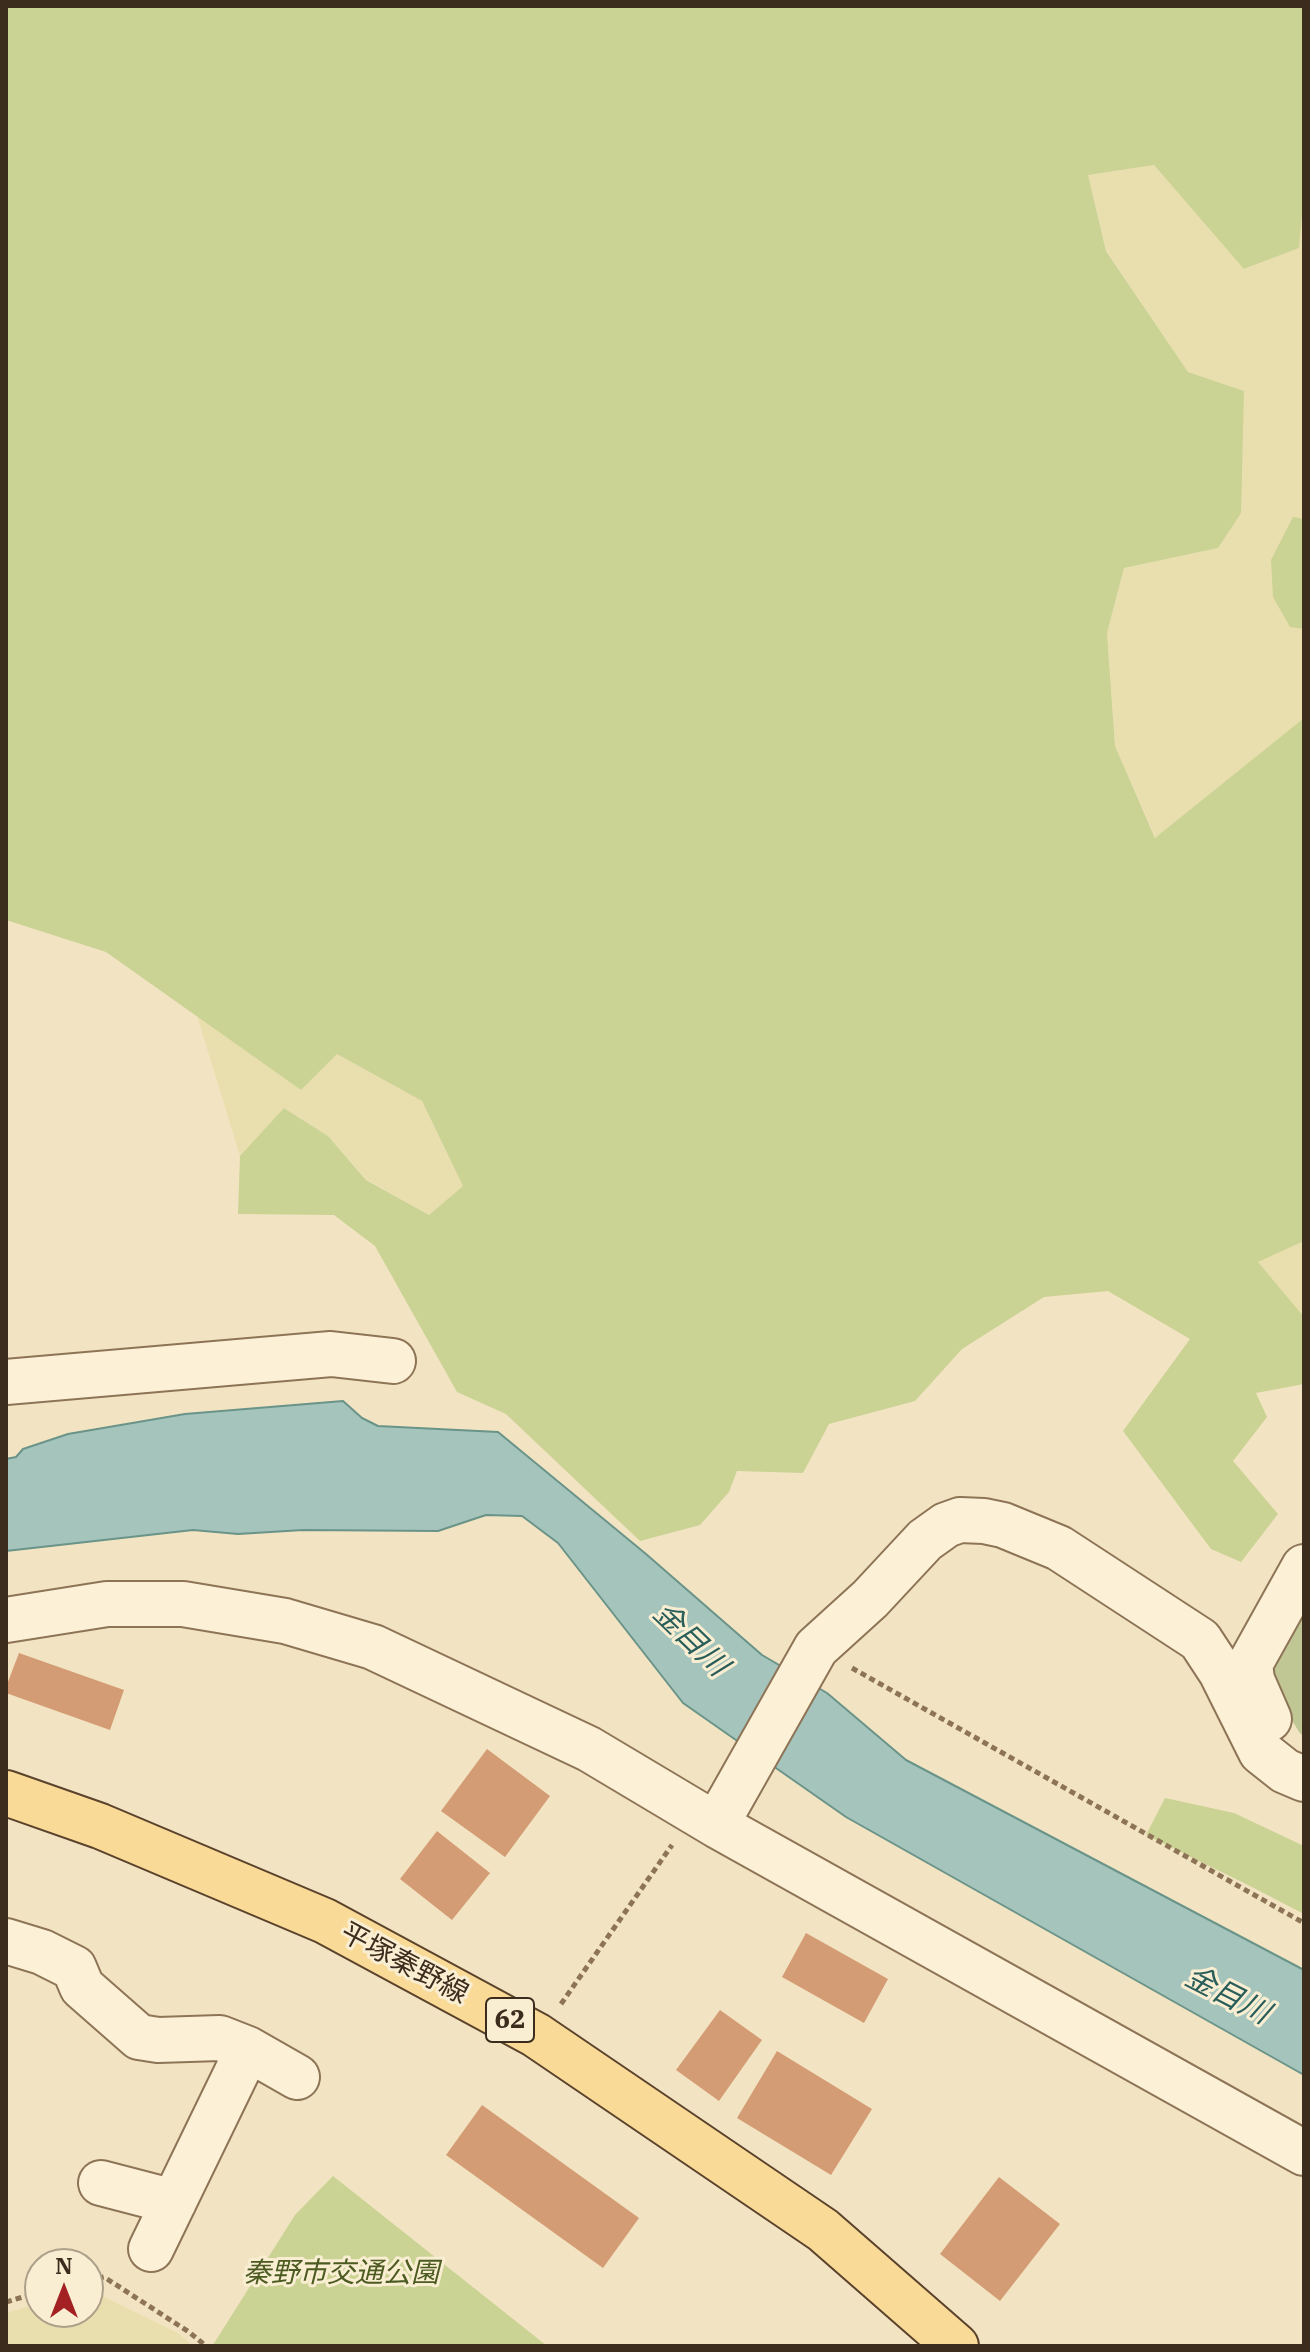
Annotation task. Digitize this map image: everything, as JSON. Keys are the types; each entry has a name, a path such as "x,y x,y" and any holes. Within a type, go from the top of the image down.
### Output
{"main road":[{"name":"平塚秦野線","path":"6,1793 100,1826 325,1921 536,2035 823,2230 956,2346"}],"street":[{"path":"6,1382 331,1354 393,1361"},
{"path":"722,1817 816,1648 870,1599 925,1540 946,1525 960,1520 1003,1525 1059,1548 1200,1640 1221,1672 1261,1752 1295,1775"},
{"path":"1295,1775 1252,1680 1250,1664 1304,1567"},
{"path":"6,1620 107,1604 183,1604 285,1621 373,1647 589,1749 722,1817 1304,2153"},
{"path":"6,1941 42,1952 74,1968 82,1987 139,2037 158,2040 220,2038 248,2049 297,2077"},
{"path":"151,2249 248,2049"},
{"path":"101,2183 174,2202"}],"path":[{"path":"816,1648 1304,1923"},
{"path":"554,2014 676,1840"},
{"path":"104,2277 206,2346"}],"shaded area":[{"path":"1154,165 1245,269 1299,248 1304,194 1304,519 1293,518 1290,626 1304,629 1304,718 1156,838 1115,746 1107,633 1124,568 1218,548 1244,391 1188,372 1106,250 1088,175"},
{"path":"197,1016 301,1090 337,1054 422,1101 463,1186 429,1215 366,1179 328,1136 285,1108 240,1156"},
{"path":"1304,1241 1304,1317 1257,1262"},
{"path":"104,2297 178,2333 193,2346 6,2346 6,2313 24,2308 24,2328 104,2328"}],"green space":[{"path":"6,6 1304,6 1304,194 1299,248 1244,269 1154,165 1088,175 1106,251 1188,372 1244,391 1241,513 1218,548 1124,568 1107,633 1115,746 1155,838 1304,718 1304,1241 1258,1262 1304,1317 1304,1384 1256,1393 1267,1417 1233,1461 1278,1514 1241,1562 1211,1549 1123,1431 1190,1339 1108,1291 1044,1297 962,1349 915,1401 829,1424 803,1473 737,1471 729,1492 700,1525 640,1541 506,1414 457,1392 375,1246 334,1215 238,1214 240,1156 284,1108 328,1136 366,1180 429,1215 463,1186 422,1101 337,1054 301,1090 106,952 6,920"},
{"path":"1293,517 1304,519 1304,629 1290,627 1273,597 1271,560"},
{"path":"1304,1592 1304,1737 1269,1681"},
{"path":"1165,1798 1234,1813 1304,1846 1304,1914 1146,1835"},
{"name":"秦野市交通公園","path":"333,2176 547,2346 213,2345 295,2215"}],"water":[{"name":"金目川","path":"343,1401 362,1418 378,1426 498,1432 762,1655 827,1693 906,1760 1304,1970 1304,2075 846,1817 683,1703 558,1543 522,1516 486,1515 438,1531 303,1530 238,1534 193,1530 6,1551 6,1459 16,1457 23,1449 68,1434 185,1414"}],"building":[{"path":"19,1653 124,1690 110,1730 6,1693"},
{"path":"487,1749 550,1796 505,1857 441,1811"},
{"path":"437,1831 490,1873 452,1920 400,1879"},
{"path":"806,1933 888,1979 864,2023 782,1977"},
{"path":"720,2010 762,2040 719,2101 676,2070"},
{"path":"777,2051 872,2109 831,2175 737,2118"},
{"path":"482,2105 639,2218 603,2268 446,2155"},
{"path":"999,2177 1060,2224 1000,2301 940,2254"}]}
